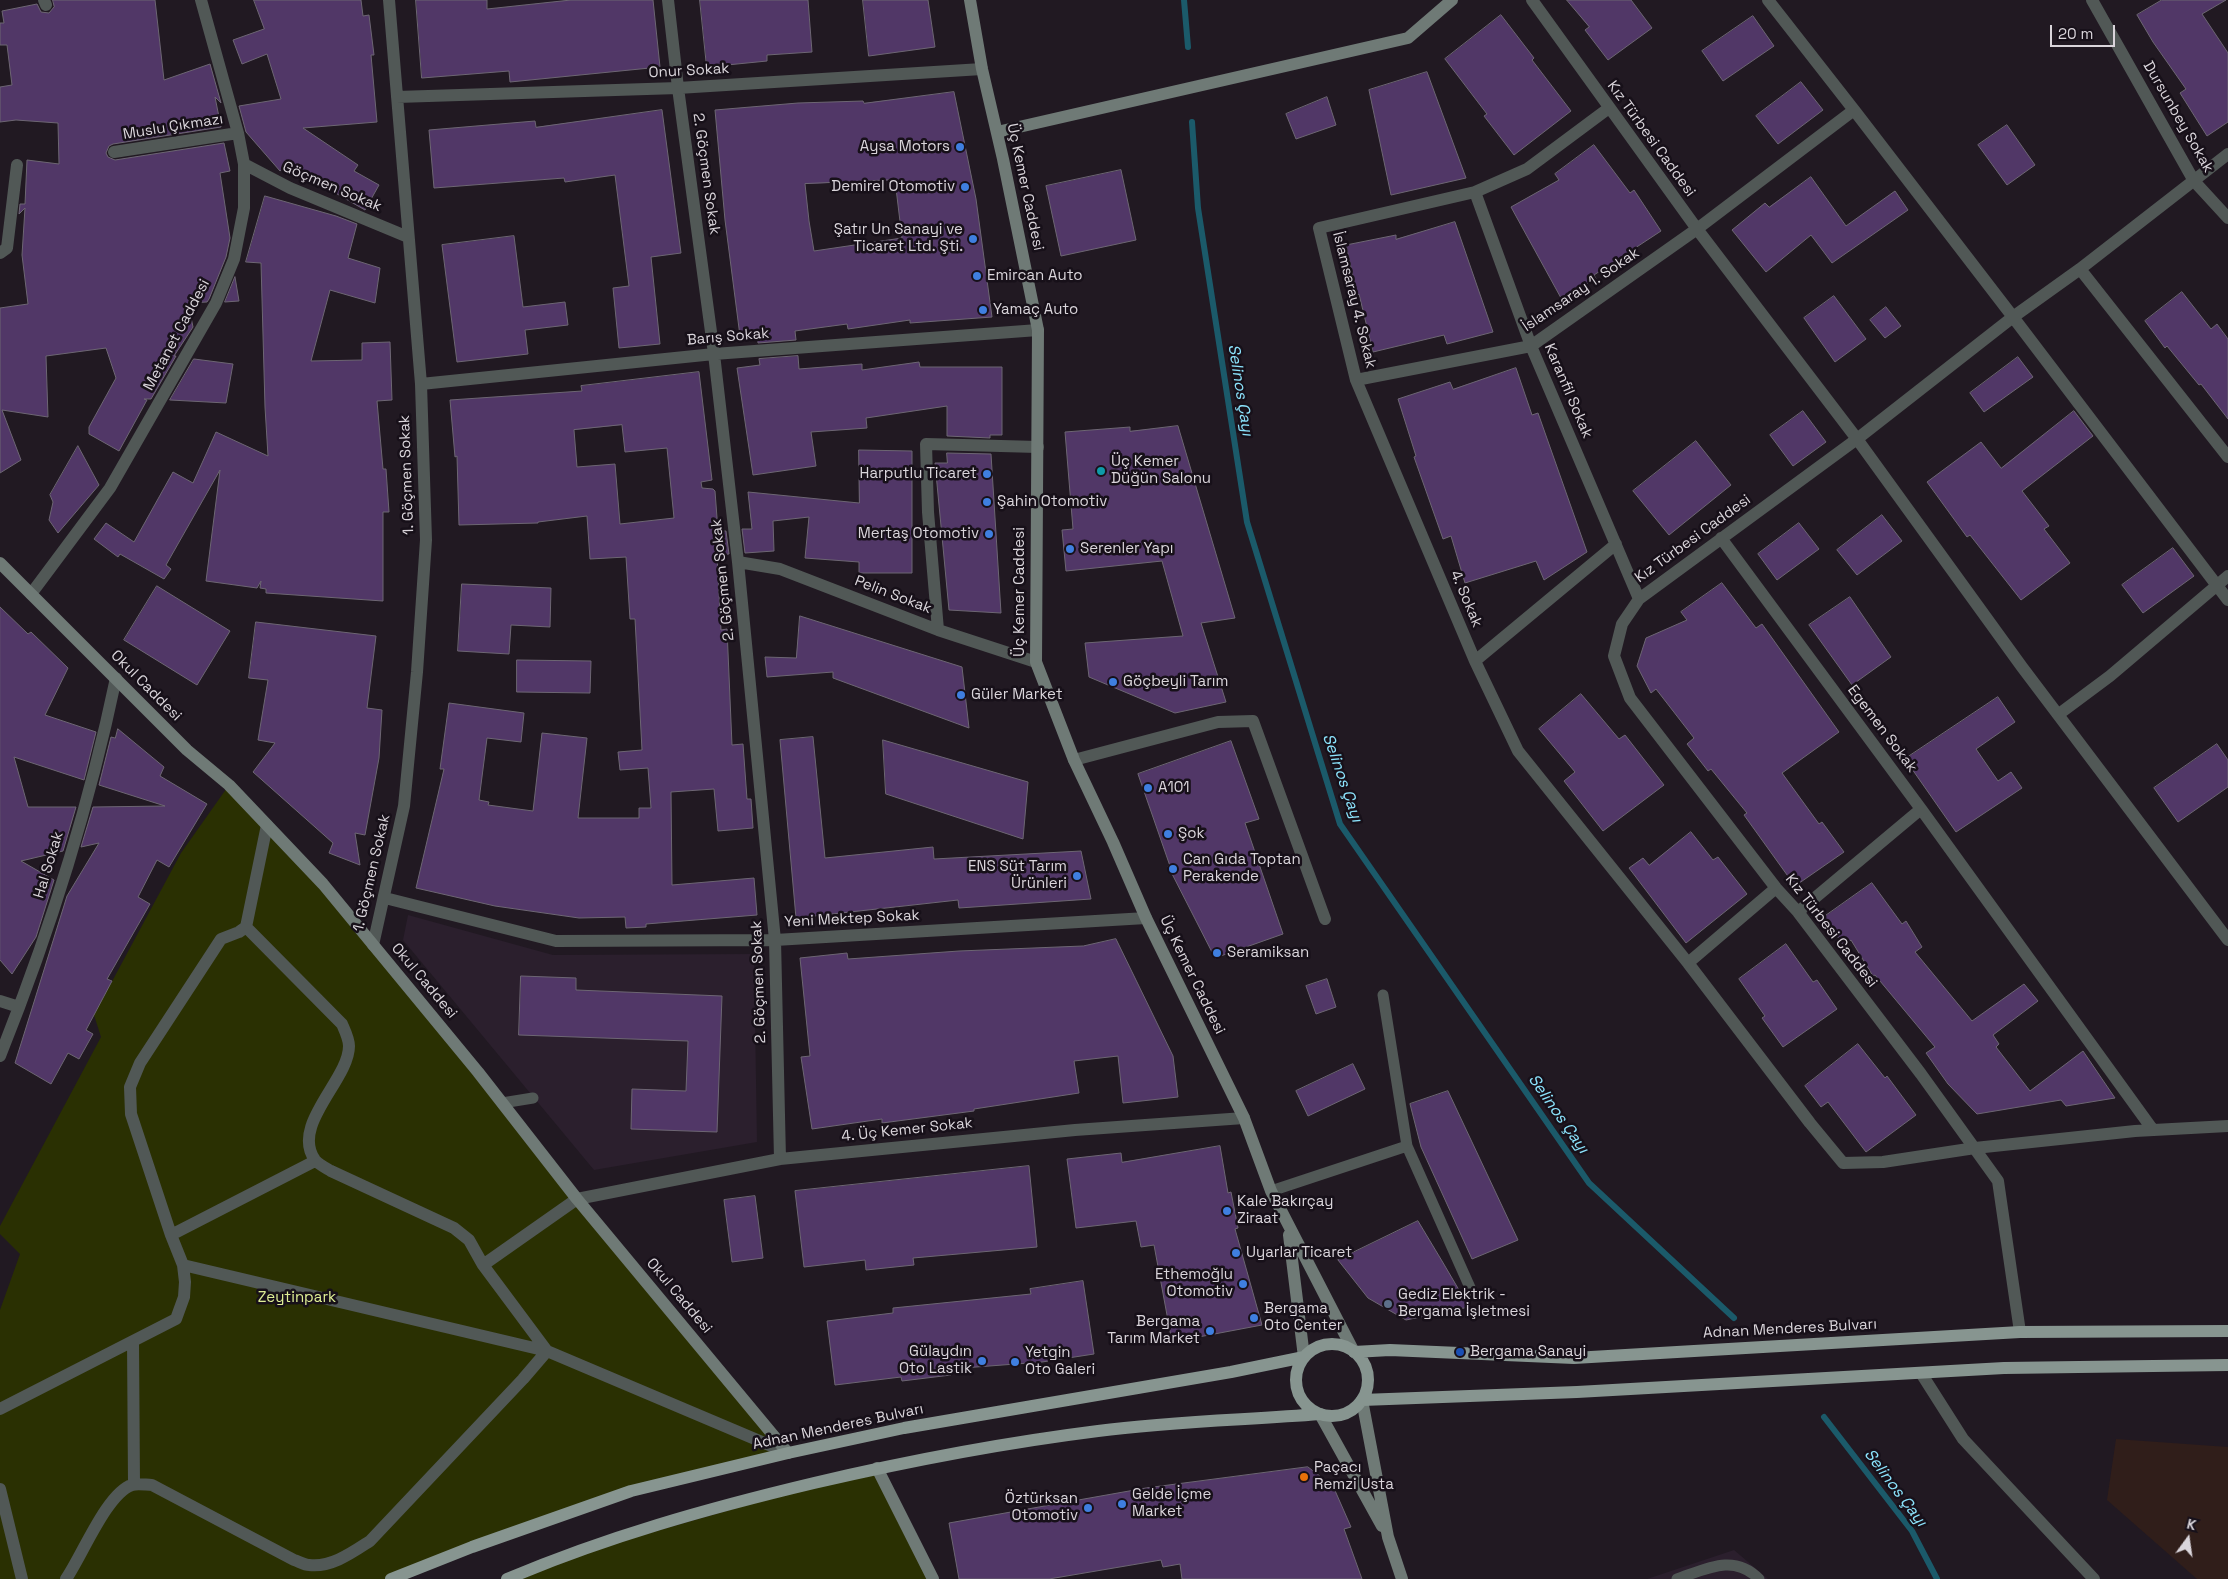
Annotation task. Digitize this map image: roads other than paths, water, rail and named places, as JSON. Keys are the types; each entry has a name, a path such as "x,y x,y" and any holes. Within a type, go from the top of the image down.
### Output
{"main road":[{"name":"Üç Kemer Caddesi","path":"970,0 982,69 1038,330 1036,662 1074,760 1146,918 1244,1118 1271,1191 1288,1228"},
{"path":"997,132 1408,38 1452,0"},
{"name":"Okul Caddesi","path":"0,563 187,750 229,785 323,884 502,1103 577,1199 788,1453"},
{"path":"1288,1228 1354,1352 1366,1369 1368,1380 1362,1400 1388,1537 1402,1579"},
{"path":"1288,1228 1304,1357"},
{"name":"Adnan Menderes Bulvarı","path":"1354,1352 1390,1350 1574,1358 2020,1332 2228,1331"},
{"path":"1354,1352 1336,1344 1326,1344 1317,1347 1304,1357 1298,1367 1296,1378 1297,1390 1302,1400 1320,1414 1388,1537"},
{"name":"Adnan Menderes Bulvarı","path":"392,1579 481,1543 631,1491 788,1453 904,1428 1231,1372 1304,1357"},
{"path":"507,1579 548,1562 720,1506 878,1468 973,1449 1100,1430 1320,1414 1331,1416 1343,1414 1354,1408 1362,1400 1577,1392 2004,1368 2228,1365"},
{"path":"878,1468 932,1579"}],"street":[{"name":"Metanet Caddesi","path":"31,594 110,488 216,303 234,259 244,208 244,164 238,133 201,0"},
{"name":"1. Göçmen Sokak","path":"373,945 404,806 417,672 426,540 421,384 389,0"},
{"name":"2. Göçmen Sokak","path":"668,0 714,354 738,562 775,940 780,1159"},
{"name":"Kız Türbesi Caddesi","path":"1532,0 1697,229 1857,439 1638,600 1622,624 1614,656 1630,698 1776,888 1798,912 1975,1148 1998,1182 2020,1332"},
{"path":"1768,0 2228,600"},
{"name":"Dursunbey Sokak","path":"2092,0 2194,181 2228,218"},
{"name":"Onur Sokak","path":"397,97 678,88 982,69"},
{"path":"1475,192 1527,169 1608,108"},
{"name":"İslamsaray 1. Sokak","path":"1356,380 1531,346 1697,229 1854,110"},
{"name":"Muslu Çıkmazı","path":"114,152 238,133"},
{"path":"2228,154 1857,439 2022,667 2228,940"},
{"name":"Göçmen Sokak","path":"244,164 290,188 408,237"},
{"path":"0,253 7,248 17,165"},
{"name":"İslamsaray 4. Sokak","path":"1356,380 1319,228 1475,192"},
{"name":"Karanfil Sokak","path":"1475,192 1531,346 1638,600"},
{"path":"2080,269 2228,457"},
{"name":"Barış Sokak","path":"421,384 714,354 1038,330"},
{"name":"4. Sokak","path":"1356,380 1475,661 1616,544"},
{"path":"938,630 927,496 926,444 1038,448"},
{"name":"Egemen Sokak","path":"1721,538 1921,808 2153,1130"},
{"name":"Pelin Sokak","path":"738,562 780,569 938,630 1036,662"},
{"path":"2059,714 2110,676 2228,576"},
{"path":"1475,661 1518,751 1688,963 1810,1123 1843,1163 1883,1162 1975,1148 2153,1130 2228,1126"},
{"name":"Hal Sokak","path":"0,1056 19,1008 66,870 116,678"},
{"path":"1074,760 1218,722 1254,721 1325,919"},
{"path":"1798,912 1921,808"},
{"path":"0,1409 176,1319 184,1297 186,1282 183,1264 171,1235 130,1114 130,1087 140,1063 220,939 239,932 246,927 267,825"},
{"path":"1688,963 1776,888"},
{"name":"Yeni Mektep Sokak","path":"385,898 556,941 775,940 1146,918"},
{"path":"246,927 342,1024 346,1035 349,1046 346,1058 314,1120 310,1134 310,1146 315,1161 331,1171 454,1228 469,1240 482,1265 547,1351"},
{"path":"0,1001 19,1008"},
{"name":"4. Üç Kemer Sokak","path":"577,1199 780,1159 1075,1130 1244,1118"},
{"path":"171,1235 315,1161"},
{"path":"482,1265 577,1199"},
{"path":"183,1264 547,1351 788,1453"},
{"path":"133,1341 134,1484"},
{"path":"66,1579 112,1498 134,1484 152,1485 294,1560 308,1565 329,1563 353,1553 370,1540 523,1379 547,1351"},
{"path":"1921,1373 1963,1439 2094,1579"},
{"path":"0,1489 22,1579"}],"lane":[{"path":"1383,995 1406,1146 1472,1292"},
{"path":"502,1103 533,1098"},
{"path":"1271,1191 1406,1146"},
{"path":"1677,1579 1713,1566 1735,1564 1754,1574 1759,1579"}],"waterway":[{"name":"Selinos Çayı","path":"1184,0 1188,47"},
{"name":"Selinos Çayı","path":"1192,122 1198,208 1247,522 1340,824 1589,1183 1734,1318"},
{"name":"Selinos Çayı","path":"1824,1417 1912,1531 1937,1579"}],"place":[{"name":"Aysa Motors","path":"960,147"},
{"name":"Demirel Otomotiv","path":"965,187"},
{"name":"Şatır Un Sanayi ve Ticaret Ltd. Şti.","path":"973,239"},
{"name":"Emircan Auto","path":"977,276"},
{"name":"Yamaç Auto","path":"983,310"},
{"name":"Üç Kemer Düğün Salonu","path":"1101,471"},
{"name":"Harputlu Ticaret","path":"987,474"},
{"name":"Şahin Otomotiv","path":"987,502"},
{"name":"Mertaş Otomotiv","path":"989,534"},
{"name":"Serenler Yapı","path":"1070,549"},
{"name":"Göçbeyli Tarım","path":"1113,682"},
{"name":"Güler Market","path":"961,695"},
{"name":"A101","path":"1148,788"},
{"name":"Şok","path":"1168,834"},
{"name":"Can Gıda Toptan Perakende","path":"1173,869"},
{"name":"ENS Süt Tarım Ürünleri","path":"1077,876"},
{"name":"Seramiksan","path":"1217,953"},
{"name":"Kale Bakırçay Ziraat","path":"1227,1211"},
{"name":"Uyarlar Ticaret","path":"1236,1253"},
{"name":"Ethemoğlu Otomotiv","path":"1243,1284"},
{"name":"Gediz Elektrik - Bergama İşletmesi","path":"1388,1304"},
{"name":"Bergama Oto Center","path":"1254,1318"},
{"name":"Bergama Tarım Market","path":"1210,1331"},
{"name":"Bergama Sanayi","path":"1460,1352"},
{"name":"Gülaydın Oto Lastik","path":"982,1361"},
{"name":"Yetgin Oto Galeri","path":"1015,1362"},
{"name":"Paçacı Remzi Usta","path":"1304,1477"},
{"name":"Gelde İçme Market","path":"1122,1504"},
{"name":"Öztürksan Otomotiv","path":"1088,1508"}],"park label":[{"name":"Zeytinpark","path":"297,1298"}]}
